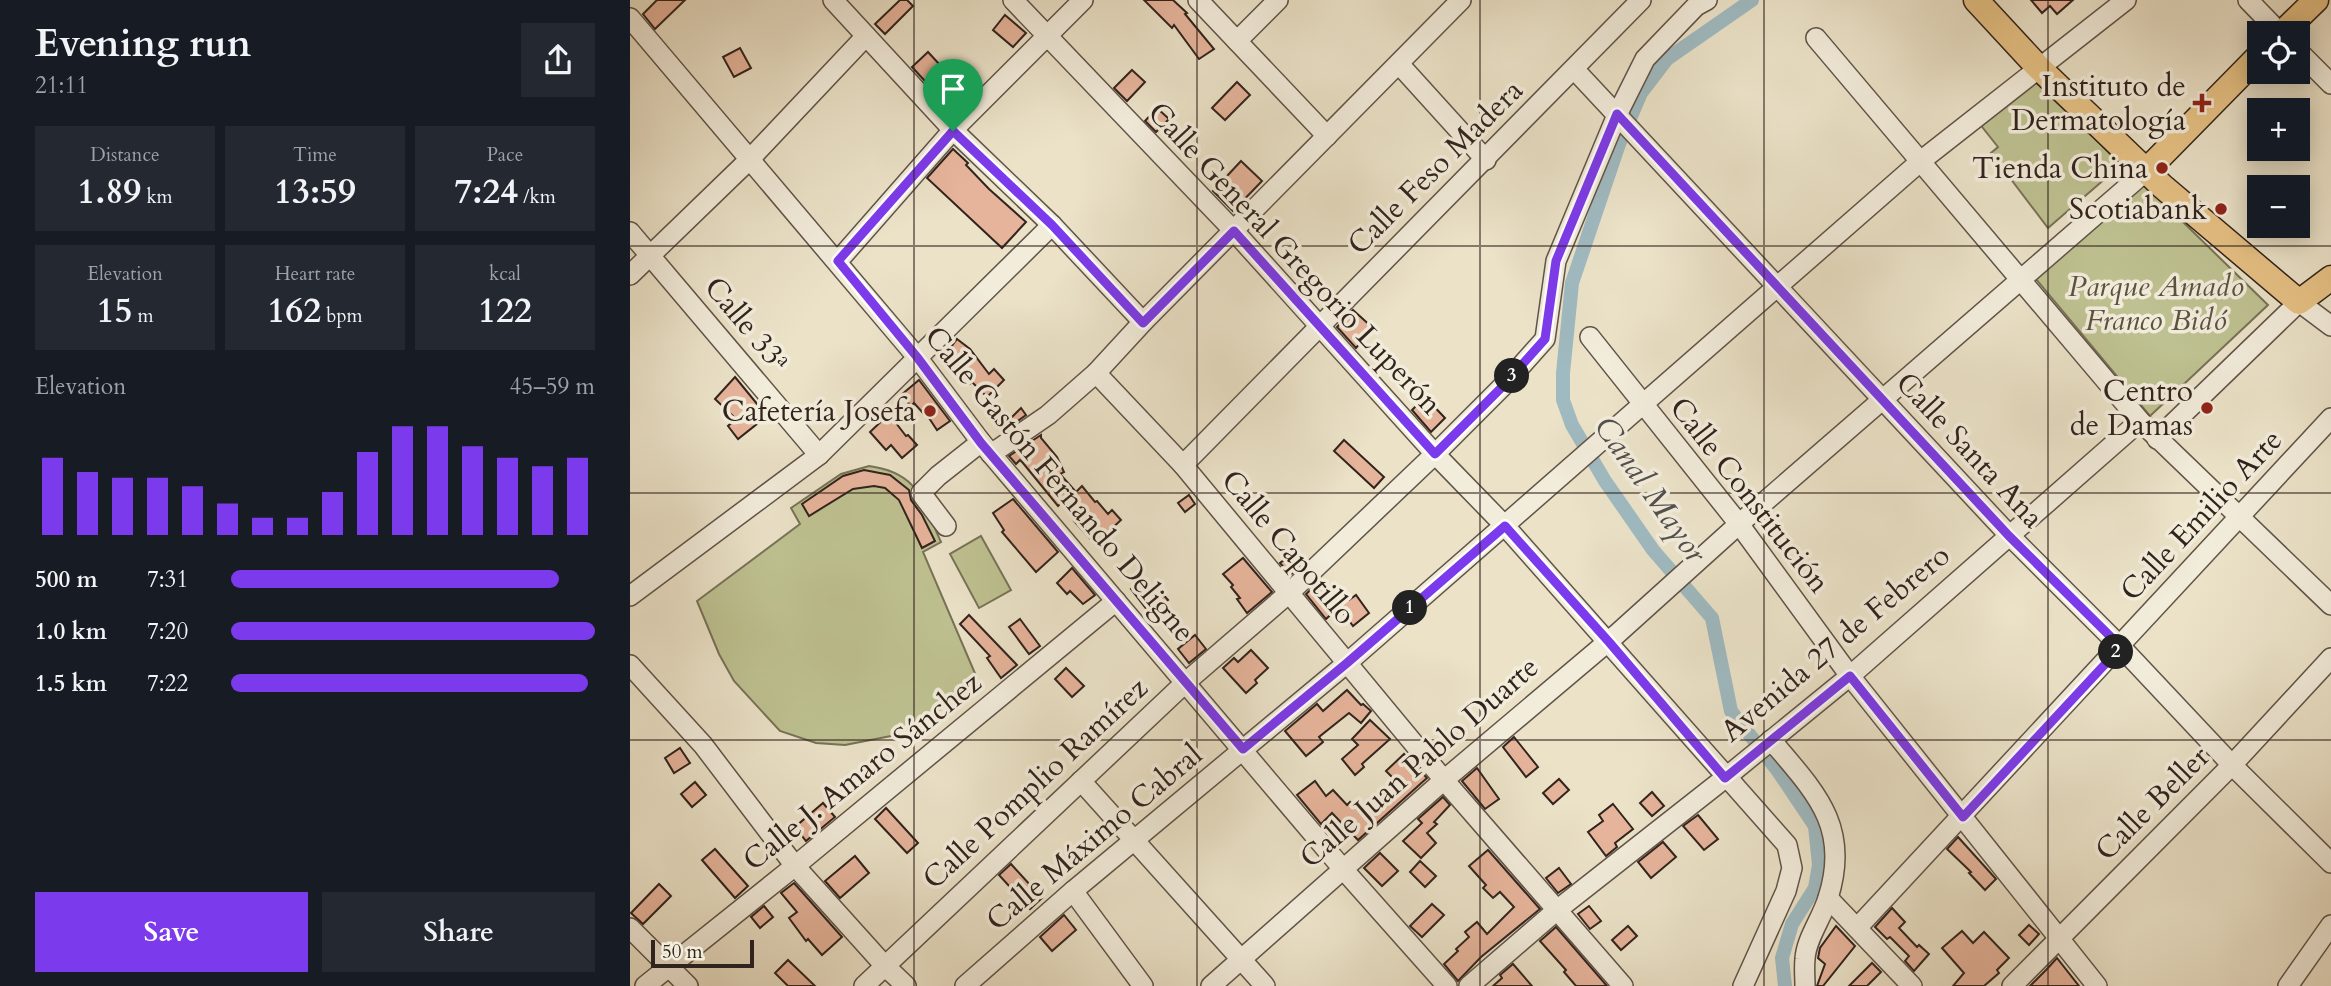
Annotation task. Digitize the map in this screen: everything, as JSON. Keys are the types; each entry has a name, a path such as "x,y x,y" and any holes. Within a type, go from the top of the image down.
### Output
{"main road":[{"path":"1976,0 2038,67 2146,171 2299,302 2331,278"},
{"path":"2294,21 2316,0"},
{"path":"2146,171 2247,68"}],"street":[{"name":"Calle General Gregorio Luperón","path":"1013,0 1234,231 1435,454 1732,772"},
{"path":"838,261 953,131 1083,0"},
{"path":"1198,0 1327,136"},
{"path":"1237,41 1278,0"},
{"path":"946,526 921,493 938,476 1048,415 1096,373 1461,0"},
{"name":"Calle Feso Madera","path":"1183,466 1641,0"},
{"name":"Calle Pomplio Ramírez","path":"864,986 1186,682 1289,593 1435,454 1503,386 1545,339 1556,261 1645,59 1696,6 1707,0"},
{"name":"Calle Máximo Cabral","path":"965,986 1073,891 1347,663 1922,160 2126,0"},
{"path":"2248,0 2269,21"},
{"path":"838,2 953,131 1052,225 1143,323"},
{"name":"Calle Gastón Fernando Deligne","path":"630,18 748,160 838,261 917,357 986,448 1343,869 1447,986"},
{"path":"630,275 748,160 866,36"},
{"path":"1816,38 1922,160 2140,421 2331,605"},
{"path":"2310,63 2331,84"},
{"path":"1399,64 1486,160"},
{"name":"Calle Santa Ana","path":"1574,69 2009,536 2331,863"},
{"path":"1739,524 2146,171"},
{"path":"630,596 819,455 1052,225"},
{"name":"Calle 33ª","path":"630,232 819,455"},
{"path":"2157,439 2299,302 2331,326"},
{"name":"Calle Constitución","path":"1590,337 1739,524 1850,676 2097,986"},
{"name":"Calle Capotillo","path":"1096,373 1183,466 1444,780 1623,986"},
{"name":"Calle Emilio Arte","path":"1857,928 2331,418"},
{"name":"Avenida 27 de Febrero","path":"1469,986 1557,910 1850,676 2140,421"},
{"name":"Calle Juan Pablo Duarte","path":"1211,986 1444,780 1609,642 1739,524"},
{"name":"Calle J. Amaro Sánchez","path":"645,986 1116,601"},
{"name":"Calle Beller","path":"2012,986 2232,765 2331,658"},
{"path":"630,665 703,745 795,866 906,986"},
{"path":"1770,741 1817,794 1830,825 1837,858 1828,898 1805,957 1805,986"},
{"path":"1732,772 1787,845 1792,867 1786,891 1743,986"},
{"path":"1081,781 1265,986"},
{"path":"1073,891 1143,986"},
{"path":"1828,898 1912,986"},
{"path":"2288,986 2331,925"},
{"path":"630,928 688,986"}],"green space":[{"path":"2031,73 2121,165 2048,228 1991,153 1998,147 1975,118"},
{"name":"Parque Amado Franco Bidó","path":"2141,181 2268,305 2150,416 2031,273"},
{"path":"869,466 899,475 917,491 923,502 941,542 923,552 977,678 931,717 896,735 845,745 816,743 780,731 734,681 719,654 697,601 800,524 791,508 841,474"},
{"path":"981,536 1011,590 979,608 950,554"}],"building":[{"path":"657,0 685,0 655,29 643,14"},
{"path":"900,0 907,0 913,6 885,34 875,24"},
{"path":"1144,0 1173,0 1187,13 1185,14 1214,49 1199,59 1174,25 1172,28"},
{"path":"2031,0 2073,0 2057,14 2050,6 2042,13"},
{"path":"1005,15 1026,33 1013,47 993,30"},
{"path":"740,48 751,68 734,77 723,57"},
{"path":"928,52 952,78 936,93 912,67"},
{"path":"1132,70 1145,82 1127,101 1114,88"},
{"path":"1237,82 1250,95 1225,120 1212,108"},
{"path":"1157,108 1169,119 1156,132 1145,121"},
{"path":"953,149 989,189 1026,222 1002,248 927,178"},
{"path":"1241,161 1262,181 1233,211 1213,191"},
{"path":"1353,310 1373,328 1356,348 1337,327"},
{"path":"957,339 970,349 989,374 994,369 1004,380 987,397 972,382 968,385 942,359"},
{"path":"735,377 767,416 738,439 728,426 736,419 715,399"},
{"path":"919,380 950,421 937,430 925,412 914,403 911,406 901,395"},
{"path":"1425,397 1445,418 1431,432 1412,410"},
{"path":"1021,408 1026,415 1011,426 1007,422"},
{"path":"889,414 906,436 917,445 902,458 891,445 886,450 870,432"},
{"path":"1041,435 1057,457 1064,472 1060,474 1076,492 1082,486 1108,514 1112,510 1121,520 1095,544 1074,521 1076,519 1063,501 1058,506 1023,463 1020,460 1016,464 1009,456"},
{"path":"1344,440 1384,477 1374,488 1334,451"},
{"path":"864,470 890,475 909,490 911,500 935,541 922,548 899,500 885,488 874,486 853,489 809,516 802,504 843,476"},
{"path":"1189,495 1195,504 1185,512 1178,503"},
{"path":"1013,499 1058,552 1036,572 1002,532 1004,530 993,513"},
{"path":"1292,554 1301,565 1290,575 1280,563"},
{"path":"1243,558 1272,592 1247,613 1231,587 1233,585 1223,574"},
{"path":"1072,568 1095,595 1083,604 1070,591 1067,594 1057,583"},
{"path":"1321,580 1331,591 1336,586 1349,600 1356,595 1369,613 1353,626 1339,607 1326,619 1306,594"},
{"path":"1142,581 1152,595 1158,589 1168,600 1151,615 1131,589"},
{"path":"969,615 1017,665 1001,678 987,658 990,656 960,624"},
{"path":"1020,619 1040,646 1029,654 1009,627"},
{"path":"1195,635 1206,649 1189,663 1178,649"},
{"path":"1251,650 1268,668 1246,693 1223,668 1234,658 1238,662"},
{"path":"1066,668 1084,686 1072,697 1055,679"},
{"path":"1347,690 1371,711 1361,723 1349,713 1319,737 1323,742 1306,756 1285,731 1317,704 1323,711"},
{"path":"1370,720 1390,739 1362,764 1364,767 1355,775 1342,759 1358,745 1352,739"},
{"path":"1514,737 1538,767 1526,777 1503,747"},
{"path":"680,748 690,763 674,773 665,758"},
{"path":"1404,754 1427,778 1358,840 1332,813 1321,824 1297,795 1315,781 1326,796 1333,790 1347,805 1350,802 1364,817 1402,787 1386,771"},
{"path":"1477,768 1499,799 1485,809 1462,781"},
{"path":"1559,779 1569,790 1553,804 1543,793"},
{"path":"695,782 706,795 692,807 681,794"},
{"path":"1652,792 1664,806 1652,816 1640,803"},
{"path":"1443,797 1450,805 1427,833 1436,843 1421,858 1403,841 1422,823 1418,819"},
{"path":"823,803 835,817 806,841 795,827"},
{"path":"1613,804 1633,829 1615,843 1617,847 1606,856 1588,832 1603,821 1599,815"},
{"path":"886,808 918,843 907,853 875,819"},
{"path":"1698,815 1718,839 1704,850 1683,826"},
{"path":"1958,837 1996,879 1985,890 1947,849"},
{"path":"1663,842 1676,857 1651,878 1638,862"},
{"path":"715,849 748,886 735,898 702,860"},
{"path":"1488,850 1540,909 1481,957 1458,981 1444,964 1469,937 1465,932 1477,922 1487,934 1514,907 1500,892 1493,898 1483,888 1486,885 1469,866"},
{"path":"1380,853 1398,871 1382,886 1364,868"},
{"path":"855,856 869,873 840,898 825,881"},
{"path":"1420,861 1436,876 1425,887 1410,872"},
{"path":"1011,864 1042,898 1030,909 999,875"},
{"path":"1559,868 1571,884 1558,893 1546,878"},
{"path":"794,883 842,937 822,955 808,939 806,941 789,918 797,912 781,893"},
{"path":"659,884 671,896 643,924 631,913"},
{"path":"1432,904 1444,915 1422,937 1410,926"},
{"path":"764,906 773,917 760,928 751,917"},
{"path":"1589,906 1601,921 1590,929 1578,914"},
{"path":"1892,908 1905,922 1899,928 1917,947 1919,945 1929,954 1914,971 1905,961 1909,956 1890,937 1887,939 1875,927"},
{"path":"1064,915 1076,930 1052,951 1040,937"},
{"path":"2029,925 2039,934 2029,945 2019,935"},
{"path":"1628,926 1637,936 1621,950 1612,940"},
{"path":"1836,926 1855,946 1823,986 1817,986 1825,964 1818,958 1820,948"},
{"path":"1556,927 1607,986 1576,986 1564,972 1566,970 1540,941"},
{"path":"1962,931 1973,943 1984,932 2009,958 1997,970 1999,973 1984,986 1953,986 1964,973 1942,948"},
{"path":"2057,958 2079,986 2030,986 2046,970"},
{"path":"788,960 815,986 788,986 775,973"},
{"path":"1872,963 1881,972 1867,986 1849,986"},
{"path":"1513,964 1532,986 1493,986 1502,978 1500,975"}],"waterway":[{"name":"Canal Mayor","path":"1752,0 1667,59 1641,93 1619,144 1572,283 1563,400 1572,425 1605,481 1653,550 1712,618 1731,711 1778,771 1815,826 1819,865 1815,888 1792,924 1782,958 1785,986"}],"place":[{"name":"Instituto de Dermatología","path":"2202,103"},
{"name":"Tienda China","path":"2162,168"},
{"name":"Scotiabank","path":"2221,209"},
{"name":"Centro de Damas","path":"2207,408"},
{"name":"Cafetería Josefa","path":"930,411"}],"route":[{"path":"1617,114 2009,536 2121,647 1963,817 1850,676 1725,778 1505,526 1243,749 981,443 917,357 838,261 953,131 1052,225 1143,323 1234,231 1435,454 1503,386 1545,339 1556,261 1617,114"}]}
